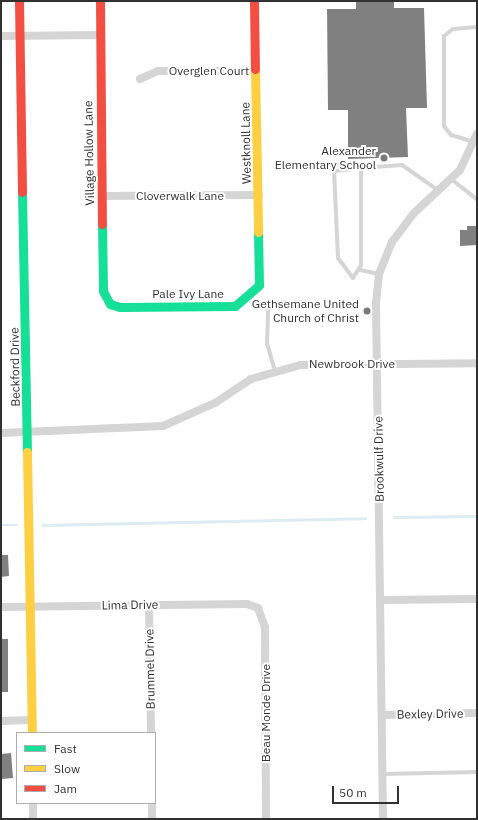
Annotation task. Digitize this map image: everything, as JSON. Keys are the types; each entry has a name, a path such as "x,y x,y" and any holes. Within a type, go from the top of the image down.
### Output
{"street":[{"name":"Beckford Drive","path":"19,1 29,433 28,607 32,732"},
{"name":"Village Hollow Lane","path":"100,1 103,291 110,304"},
{"name":"Westknoll Lane","path":"254,1 259,196 259,285"},
{"path":"1,36 100,35"},
{"name":"Overglen Court","path":"140,79 158,71 256,71"},
{"name":"Brookwulf Drive","path":"383,819 377,365 379,274 392,242 413,214 451,178 474,142 477,134"},
{"name":"Cloverwalk Lane","path":"102,196 259,196"},
{"name":"Pale Ivy Lane","path":"110,304 235,306 259,285"},
{"name":"Newbrook Drive","path":"1,433 29,433 163,426 215,403 251,379 275,370 320,362 377,365 477,363"},
{"path":"381,600 477,598"},
{"name":"Lima Drive","path":"1,607 247,604 258,608"},
{"name":"Brummel Drive","path":"149,605 151,732"},
{"name":"Beau Monde Drive","path":"258,608 265,627 266,819"},
{"name":"Bexley Drive","path":"382,715 477,714"},
{"path":"1,721 31,720"},
{"path":"33,804 33,819"},
{"path":"152,804 152,819"}],"lane":[{"path":"474,142 451,135 444,126 444,36 453,29 477,27"},
{"path":"361,168 360,270 353,278 338,258 334,171 361,168 402,165 439,191"},
{"path":"451,178 477,199"},
{"path":"360,270 379,274"},
{"path":"275,370 267,343 268,307 273,303 306,302"},
{"path":"383,774 477,772"}],"building":[{"path":"356,1 394,1 394,8 424,8 427,108 406,108 408,157 348,159 348,110 328,110 327,9 356,9"},
{"path":"467,226 477,226 477,245 460,246 460,230 467,230"},
{"path":"1,555 8,555 9,576 1,577"},
{"path":"1,639 8,639 8,692 1,692"},
{"path":"11,753 13,778 1,779 1,754"}],"waterway":[{"path":"394,517 477,516"},
{"path":"43,525 365,518"},
{"path":"1,525 17,525"}],"traffic: fast":[{"path":"22,192 27,452"},
{"path":"102,224 103,291 110,304 120,307 235,306 259,285 258,232"}],"traffic: slow":[{"path":"255,69 258,232"},
{"path":"27,452 32,732"}],"traffic: jam":[{"path":"19,1 22,192"},
{"path":"100,1 102,224"},
{"path":"254,1 255,69"}],"place":[{"name":"Alexander Elementary School","path":"384,158"},
{"name":"Gethsemane United Church of Christ","path":"367,311"}]}
